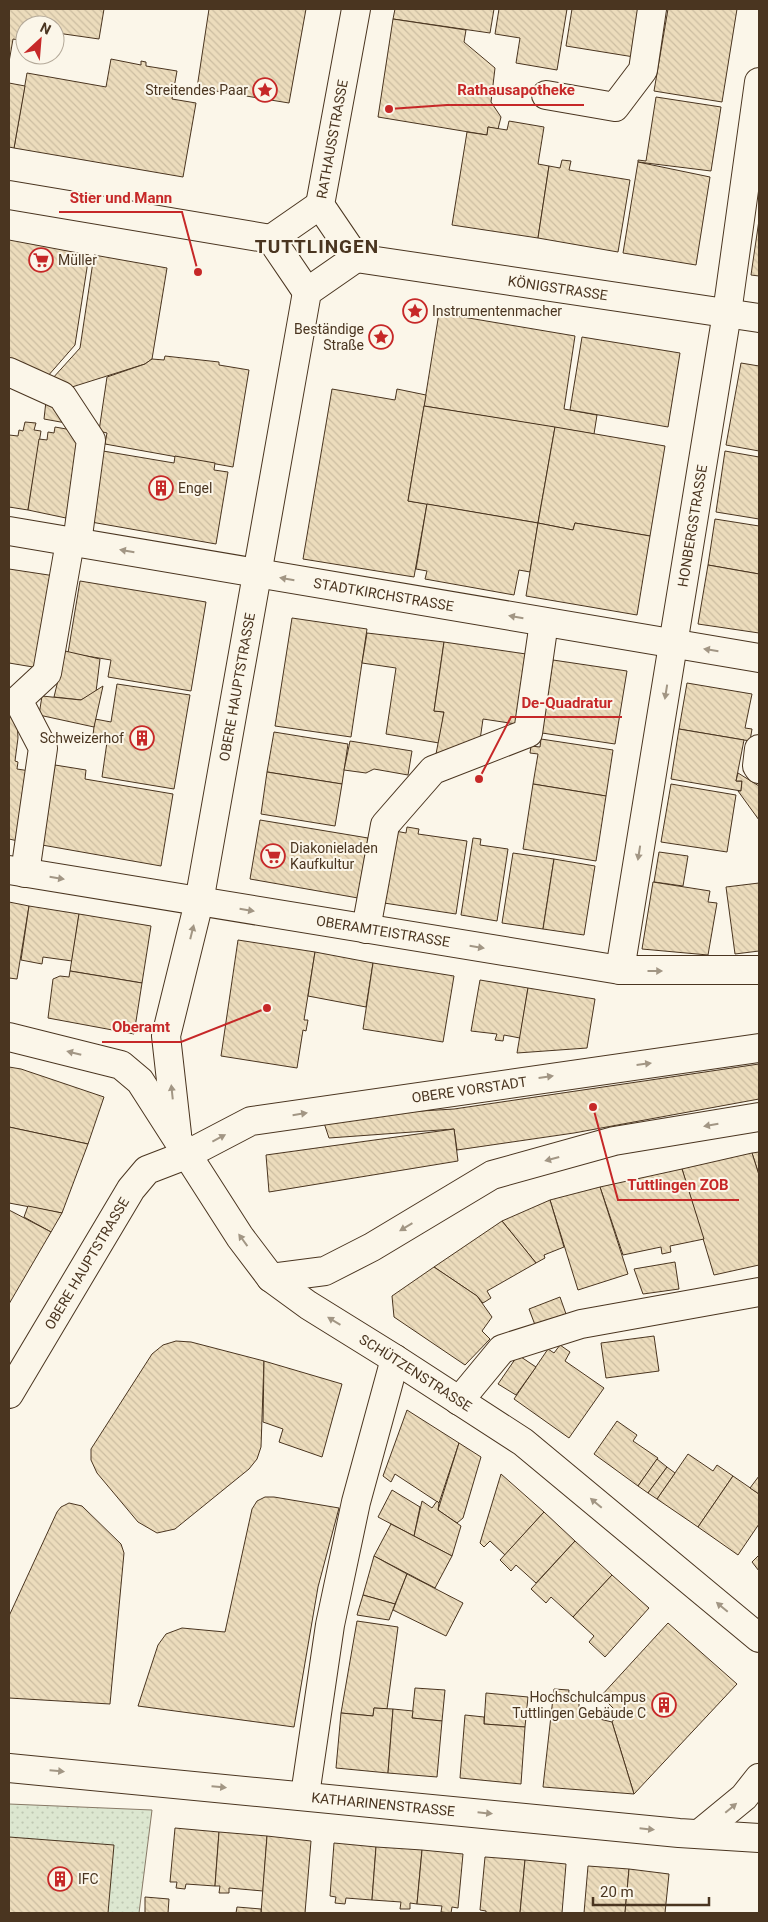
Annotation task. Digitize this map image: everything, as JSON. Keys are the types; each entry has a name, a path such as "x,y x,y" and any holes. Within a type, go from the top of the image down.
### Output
{"street":[{"name":"RATHAUSSTRASSE","path":"356,9 320,205 356,258"},
{"path":"546,95 615,107 643,70 652,9"},
{"name":"HONBERGSTRASSE","path":"620,970 727,313 759,82"},
{"path":"9,195 271,239 320,205"},
{"path":"271,239 307,292 356,258"},
{"name":"KÖNIGSTRASSE","path":"356,258 759,318"},
{"name":"OBERE HAUPTSTRASSE","path":"9,1394 131,1189 146,1170 182,1148 166,1036 199,902 307,292"},
{"path":"9,372 62,396 91,440 74,542 48,673 18,700 43,748 17,872"},
{"name":"STADTKIRCHSTRASSE","path":"9,531 759,658"},
{"path":"366,929 385,825 434,770 528,733 544,622"},
{"path":"759,749 757,766 759,769"},
{"name":"OBERAMTEISTRASSE","path":"17,872 620,970 759,970"},
{"name":"SCHÜTZENSTRASSE","path":"9,1037 121,1064 140,1081 240,1237 271,1278 308,1305 523,1442 759,1638"},
{"name":"OBERE VORSTADT","path":"182,1148 252,1121 759,1048"},
{"path":"271,1278 325,1271 372,1247 492,1175 614,1141 759,1117"},
{"path":"460,1401 502,1349 581,1324 759,1292"},
{"path":"305,1795 330,1625 356,1502 395,1359"},
{"name":"KATHARINENSTRASSE","path":"9,1768 699,1834 759,1838"},
{"path":"699,1834 744,1796 759,1778"}],"green space":[{"path":"9,1804 152,1810 139,1913 9,1913"}],"building":[{"path":"9,9 104,9 99,39 65,34 65,15 15,15 15,39 13,39 9,62"},
{"path":"209,9 306,9 289,103 197,88"},
{"path":"395,9 494,9 490,33 393,19"},
{"path":"499,9 567,9 557,70 516,63 520,38 495,34"},
{"path":"572,9 642,9 634,57 566,46"},
{"path":"668,9 737,9 722,102 654,91"},
{"path":"393,19 466,30 464,42 495,68 491,102 501,117 498,129 488,127 487,135 378,117"},
{"path":"111,59 141,65 141,61 146,62 146,66 177,71 172,99 196,103 183,177 14,148 27,73 106,87"},
{"path":"9,83 25,86 14,148 9,147"},
{"path":"656,97 721,107 711,171 638,162 638,160 646,161"},
{"path":"509,121 544,127 538,164 549,166 538,238 452,225 467,132 487,135 488,127 507,130"},
{"path":"562,160 571,161 569,170 630,180 618,252 538,238 549,166 560,168"},
{"path":"638,162 710,177 696,265 623,253"},
{"path":"759,220 759,276 751,275"},
{"path":"9,240 89,255 75,345 47,377 9,361"},
{"path":"94,255 167,268 152,359 145,364 72,387 52,379 80,348"},
{"path":"439,313 575,336 564,409 597,415 594,434 424,406"},
{"path":"582,337 680,353 668,427 570,410"},
{"path":"165,356 219,362 219,365 249,370 233,467 105,444 107,433 99,431 107,377 145,364 152,359 164,360"},
{"path":"741,363 759,366 759,451 726,445"},
{"path":"332,389 395,400 397,389 426,395 408,501 427,504 414,577 303,559"},
{"path":"46,401 51,402 66,423 44,419"},
{"path":"424,406 555,427 538,523 408,501"},
{"path":"25,422 36,423 34,430 41,431 28,510 9,507 9,435 18,436 19,430 23,431"},
{"path":"55,427 72,430 80,440 66,518 28,510 39,439 47,440 48,432 54,433"},
{"path":"555,427 665,446 650,536 575,523 573,530 538,523"},
{"name":"Engel","path":"103,451 174,463 175,456 215,463 214,470 228,472 216,544 91,522"},
{"path":"725,451 759,457 759,519 716,512"},
{"path":"427,504 538,523 530,572 519,570 514,595 425,579 427,571 416,569"},
{"path":"715,519 759,526 759,574 708,565"},
{"path":"538,523 573,530 575,523 650,536 637,615 526,596"},
{"path":"708,565 759,574 759,633 698,624"},
{"path":"9,569 55,576 43,647 33,667 9,663"},
{"path":"80,581 206,602 191,691 108,677 111,660 68,653"},
{"path":"292,618 367,629 351,737 275,726"},
{"path":"367,633 444,642 434,711 444,712 439,743 386,734 396,668 362,663"},
{"path":"444,642 526,654 516,724 483,719 480,740 436,754 444,712 434,711"},
{"path":"65,651 100,659 96,692 81,700 54,697"},
{"path":"553,660 627,671 615,744 542,733"},
{"path":"687,683 752,694 745,728 752,729 750,741 679,729"},
{"name":"Schweizerhof","path":"117,684 190,695 174,789 102,777 107,742 93,735 95,719 111,722"},
{"path":"103,686 94,727 39,715 42,696 81,700"},
{"path":"9,717 17,718 18,738 15,761 18,762 17,769 30,771 18,841 9,839"},
{"path":"679,729 744,740 736,781 742,781 741,791 671,779"},
{"path":"274,732 348,744 342,784 267,772"},
{"path":"541,739 613,750 606,796 533,784 538,754 530,753 531,746 540,747"},
{"path":"350,741 412,751 408,775 374,769 366,773 344,770"},
{"path":"55,765 86,770 85,779 173,794 161,866 42,845"},
{"path":"267,772 342,784 335,826 261,814"},
{"path":"738,773 759,786 759,820 738,791 741,791 742,781 736,781"},
{"path":"533,784 606,796 596,861 523,849"},
{"path":"671,784 736,795 727,852 661,842"},
{"path":"260,820 368,838 358,898 250,879"},
{"path":"407,827 419,829 418,834 467,841 456,914 384,903 395,831 406,833"},
{"path":"473,838 481,839 480,845 508,849 497,921 461,915"},
{"path":"659,852 688,856 683,886 654,882"},
{"path":"513,853 554,859 543,929 502,923"},
{"path":"554,859 595,866 584,935 543,929"},
{"path":"653,882 710,891 708,902 717,903 708,955 642,949"},
{"path":"759,883 759,951 735,954 726,887"},
{"path":"9,902 29,906 17,979 9,978"},
{"path":"29,906 79,914 72,961 43,957 42,964 21,960"},
{"path":"79,914 151,926 142,983 70,971"},
{"path":"238,940 315,952 304,1020 308,1020 306,1031 303,1030 297,1068 221,1056"},
{"path":"315,952 373,963 366,1007 308,996"},
{"path":"373,963 454,976 443,1042 363,1029"},
{"path":"70,971 142,983 134,1034 48,1018 53,979 60,976 69,977"},
{"path":"480,980 528,988 520,1038 504,1035 503,1041 495,1040 497,1034 471,1031"},
{"path":"528,988 595,999 587,1048 517,1053"},
{"path":"759,1064 759,1099 574,1133 457,1150 454,1129 329,1138 322,1117 454,1109"},
{"path":"9,1067 21,1069 104,1097 88,1144 9,1127"},
{"path":"9,1127 88,1144 62,1213 9,1203"},
{"path":"454,1129 458,1161 269,1192 266,1155"},
{"path":"759,1152 759,1175 752,1153"},
{"path":"752,1153 759,1175 759,1265 714,1275 682,1169"},
{"path":"682,1169 704,1239 670,1246 671,1252 662,1254 661,1247 623,1255 600,1187"},
{"path":"600,1187 628,1274 578,1290 550,1200"},
{"path":"550,1200 564,1247 544,1255 545,1258 536,1263 502,1221"},
{"path":"28,1206 62,1213 51,1232 24,1217"},
{"path":"9,1210 51,1232 9,1304"},
{"path":"502,1221 536,1263 487,1291 491,1298 483,1303 477,1296 434,1267"},
{"path":"675,1262 679,1289 643,1294 634,1269"},
{"path":"434,1267 477,1296 492,1317 482,1331 490,1339 465,1365 394,1317 392,1296"},
{"path":"560,1297 566,1314 535,1325 529,1309"},
{"path":"654,1336 659,1371 606,1378 601,1343"},
{"path":"176,1341 191,1342 264,1361 261,1447 257,1459 249,1469 175,1529 157,1533 138,1522 97,1473 91,1460 91,1449 152,1354 163,1345"},
{"path":"560,1345 570,1352 565,1361 604,1388 569,1438 514,1399 548,1349 554,1353"},
{"path":"518,1355 536,1367 516,1395 498,1384"},
{"path":"264,1361 342,1384 322,1457 279,1442 283,1429 263,1422"},
{"path":"407,1410 459,1443 439,1503 395,1474 391,1482 383,1476"},
{"path":"617,1421 637,1435 633,1441 658,1458 638,1486 594,1454"},
{"path":"459,1443 481,1457 463,1518 457,1523 438,1510"},
{"path":"688,1454 713,1471 717,1465 733,1476 698,1527 657,1499"},
{"path":"657,1459 667,1467 648,1493 638,1486"},
{"path":"667,1467 675,1473 657,1499 648,1493"},
{"path":"501,1474 544,1512 505,1555 490,1541 484,1547 480,1543"},
{"path":"733,1476 759,1494 759,1524 738,1555 698,1527"},
{"path":"759,1476 759,1494 750,1488"},
{"path":"392,1490 420,1507 414,1536 378,1517"},
{"path":"265,1497 339,1508 318,1587 294,1727 138,1706 158,1645 166,1634 182,1628 225,1632 252,1509 257,1501"},
{"path":"422,1501 432,1508 437,1501 439,1503 438,1510 461,1526 452,1556 414,1536"},
{"path":"69,1503 82,1506 121,1544 124,1553 110,1704 9,1698 9,1616 57,1512 61,1507"},
{"path":"544,1512 575,1541 536,1583 516,1565 511,1571 500,1560"},
{"path":"391,1524 452,1556 435,1588 374,1556"},
{"path":"575,1541 612,1575 573,1617 551,1597 546,1603 531,1589"},
{"path":"759,1555 759,1571 752,1562"},
{"path":"374,1556 407,1574 395,1604 363,1595"},
{"path":"407,1574 463,1603 446,1636 393,1610"},
{"path":"612,1575 649,1608 605,1657 589,1642 594,1636 573,1617"},
{"path":"363,1595 395,1604 389,1620 357,1615"},
{"path":"357,1621 398,1627 387,1709 374,1708 373,1716 341,1713"},
{"name":"Hochschulcampus Tuttlingen Gebäude C","path":"668,1623 737,1684 634,1794 612,1722 618,1713 601,1696"},
{"path":"415,1688 445,1690 442,1721 412,1718"},
{"path":"554,1689 569,1690 568,1699 579,1699 579,1714 612,1722 634,1794 543,1787"},
{"path":"486,1693 528,1697 525,1727 484,1724"},
{"path":"374,1708 393,1709 388,1773 336,1768 341,1713 373,1716"},
{"path":"393,1709 413,1711 412,1718 442,1721 437,1777 388,1773"},
{"path":"465,1715 484,1717 484,1724 525,1727 521,1784 460,1778"},
{"path":"175,1828 219,1832 215,1886 186,1884 185,1889 176,1888 177,1882 170,1882"},
{"path":"219,1832 267,1836 263,1891 229,1888 229,1893 219,1893 220,1886 215,1886"},
{"path":"267,1836 311,1841 305,1913 261,1913"},
{"name":"IFC","path":"9,1837 114,1845 108,1913 9,1913"},
{"path":"334,1843 376,1847 372,1900 346,1898 345,1904 335,1903 336,1897 330,1896"},
{"path":"376,1847 422,1850 417,1904 410,1903 410,1909 400,1909 401,1902 372,1900"},
{"path":"422,1850 463,1854 458,1908 452,1907 451,1913 441,1912 442,1906 417,1904"},
{"path":"485,1857 525,1860 520,1913 486,1913 486,1911 480,1910"},
{"path":"525,1860 566,1864 562,1913 520,1913"},
{"path":"588,1866 629,1869 625,1913 584,1913"},
{"path":"629,1869 669,1874 665,1913 625,1913"},
{"path":"145,1897 169,1899 168,1913 145,1913"},
{"path":"237,1907 261,1909 261,1913 236,1913"}],"place":[{"name":"Streitendes Paar","path":"265,90"},
{"name":"Rathausapotheke","path":"389,109"},
{"name":"Müller","path":"41,260"},
{"name":"Stier und Mann","path":"198,272"},
{"name":"Instrumentenmacher","path":"415,311"},
{"name":"Beständige Straße","path":"381,337"},
{"name":"Engel","path":"161,488"},
{"name":"Schweizerhof","path":"142,738"},
{"name":"De-Quadratur","path":"479,779"},
{"name":"Diakonieladen Kaufkultur","path":"273,856"},
{"name":"Oberamt","path":"267,1008"},
{"name":"Tuttlingen ZOB","path":"593,1107"},
{"name":"Hochschulcampus Tuttlingen Gebäude C","path":"664,1705"},
{"name":"IFC","path":"60,1879"}],"district":[{"name":"TUTTLINGEN","path":"317,246"}]}
